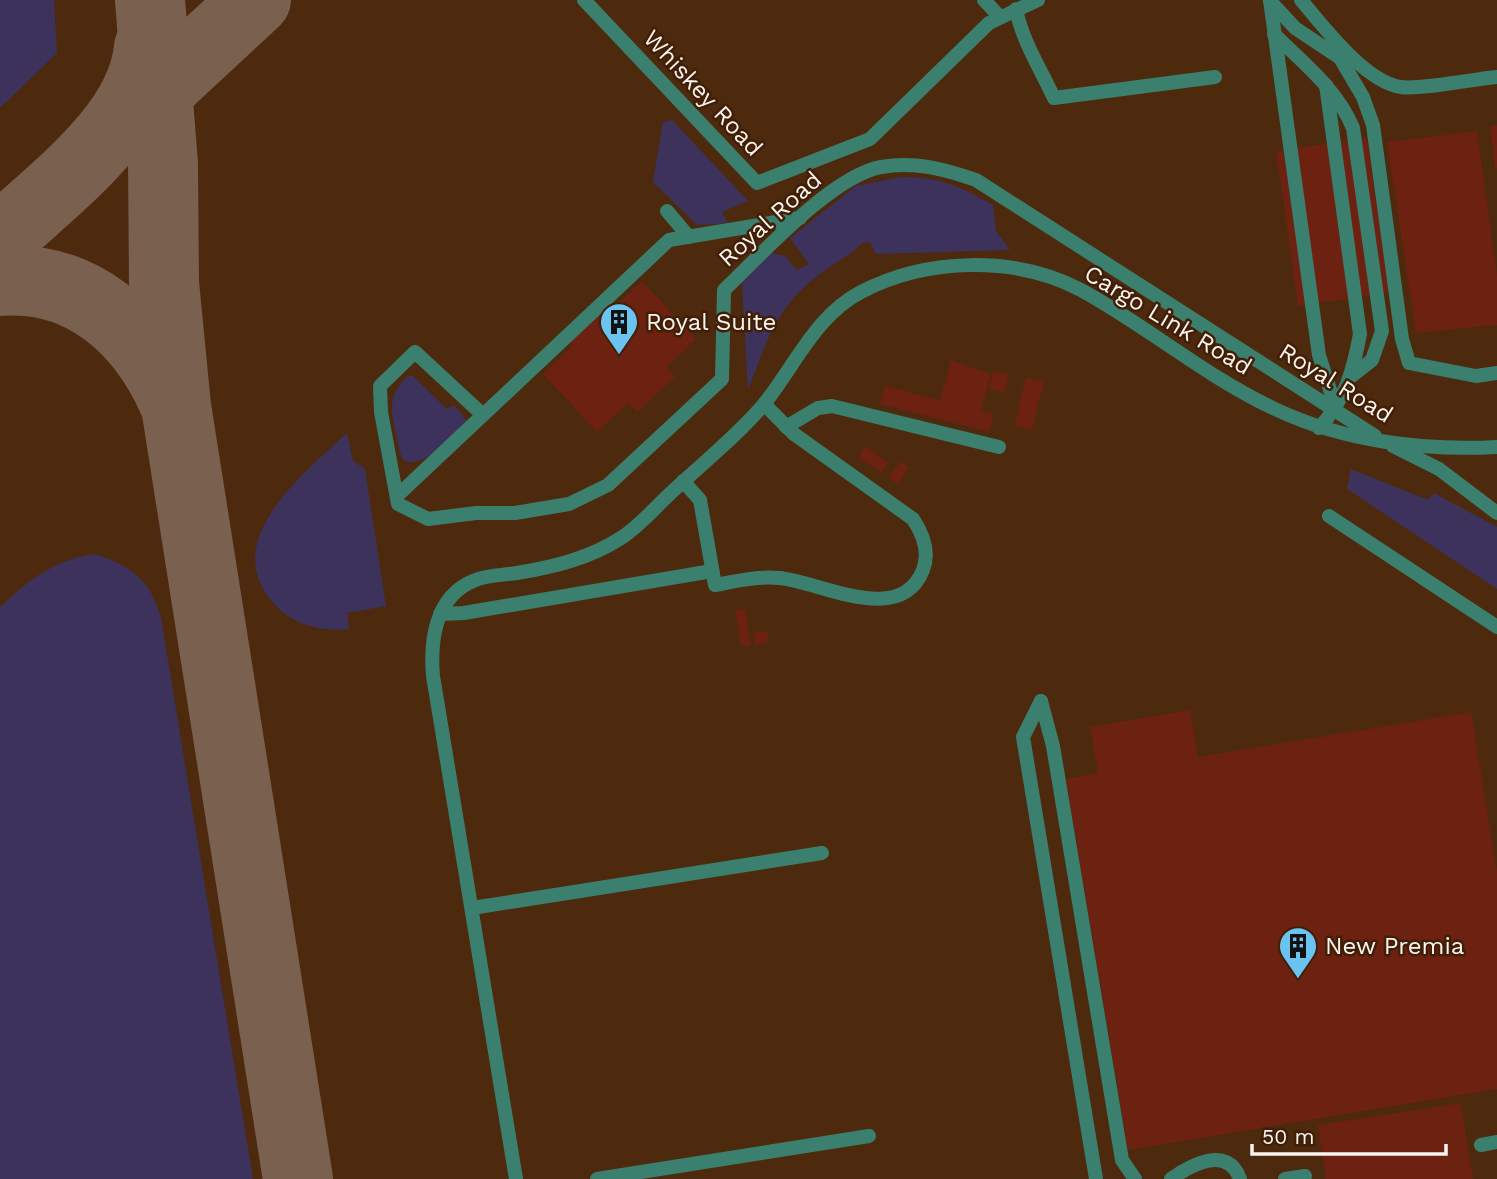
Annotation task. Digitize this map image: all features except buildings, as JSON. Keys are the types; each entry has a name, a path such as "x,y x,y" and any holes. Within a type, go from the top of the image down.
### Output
{"lane":[{"name":"Whiskey Road","path":"584,0 757,183 870,139 989,23 1038,0"},
{"path":"984,0 1000,17"},
{"path":"1301,0 1337,43 1383,81 1402,88 1497,77"},
{"path":"1270,1 1319,355 1336,409"},
{"path":"1270,1 1295,28 1340,58 1363,97 1373,125 1402,339 1409,363 1476,376 1497,373"},
{"path":"1016,9 1021,34 1029,44 1054,98 1215,77"},
{"path":"1274,34 1326,84 1344,106 1353,128 1382,331 1372,360 1353,376"},
{"path":"1319,428 1336,409 1353,376 1360,334 1326,84"},
{"name":"Royal Road","path":"397,496 398,504 428,519 476,513 515,513 569,505 608,485 722,379 724,290 802,218 851,178 879,167 937,167 976,180 1336,409 1377,438 1439,469 1497,513"},
{"path":"667,211 689,236"},
{"path":"397,496 669,240 802,218"},
{"name":"Cargo Link Road","path":"440,614 455,593 474,580 566,563 624,536 764,404 805,345 832,313 858,293 888,280 939,268 990,265 1037,274 1079,290 1219,378 1273,408 1319,428 1423,446 1497,447"},
{"path":"397,496 381,412 380,386 415,352 483,415"},
{"path":"683,481 700,500 715,585 758,577 779,578 863,599 878,599 902,592 921,574 925,563 924,538 913,519 786,426 764,404"},
{"path":"786,426 818,408 832,406 999,447"},
{"path":"1329,516 1497,627"},
{"path":"516,1179 433,676 431,650 440,614 464,613 712,570"},
{"path":"1096,1179 1023,737 1041,701 1052,746 1122,1160 1135,1179"},
{"path":"471,908 822,853"},
{"path":"597,1179 869,1136"},
{"path":"1480,1145 1497,1142"},
{"path":"1171,1179 1197,1164 1217,1159 1232,1165 1240,1179"},
{"path":"1285,1179 1305,1176"}],"shaded area":[{"path":"0,0 1497,0 1497,1179 0,1179"},
{"path":"0,0 54,0 57,53 0,108"},
{"path":"672,120 748,201 722,212 728,223 697,225 653,182 663,122"},
{"path":"901,177 949,184 993,205 996,231 1010,250 876,254 870,242 862,243 794,298 768,339 748,390 742,283 771,253 785,256 797,270 809,264 790,238 856,186"},
{"path":"408,376 413,376 447,409 454,405 467,421 438,449 422,460 413,462 404,461 400,453 392,412 395,394"},
{"path":"347,433 353,461 365,469 386,606 347,613 349,629 330,630 303,624 279,609 261,585 255,560 259,536 271,512 308,469"},
{"path":"1351,469 1423,498 1429,499 1434,493 1497,527 1497,589 1347,489"},
{"path":"96,554 120,564 138,577 151,594 161,618 253,1179 0,1179 0,607 21,588 56,565"}],"taxiway":[{"path":"150,0 163,164 164,283 176,406 298,1179"},
{"path":"132,115 256,0"},
{"path":"0,239 69,177 113,129 143,76 149,47"},
{"path":"0,281 30,281 57,287 83,297 106,312 144,351 173,400"}],"place":[{"name":"Royal Suite","path":"619,356"},
{"name":"New Premia","path":"1298,980"}]}
